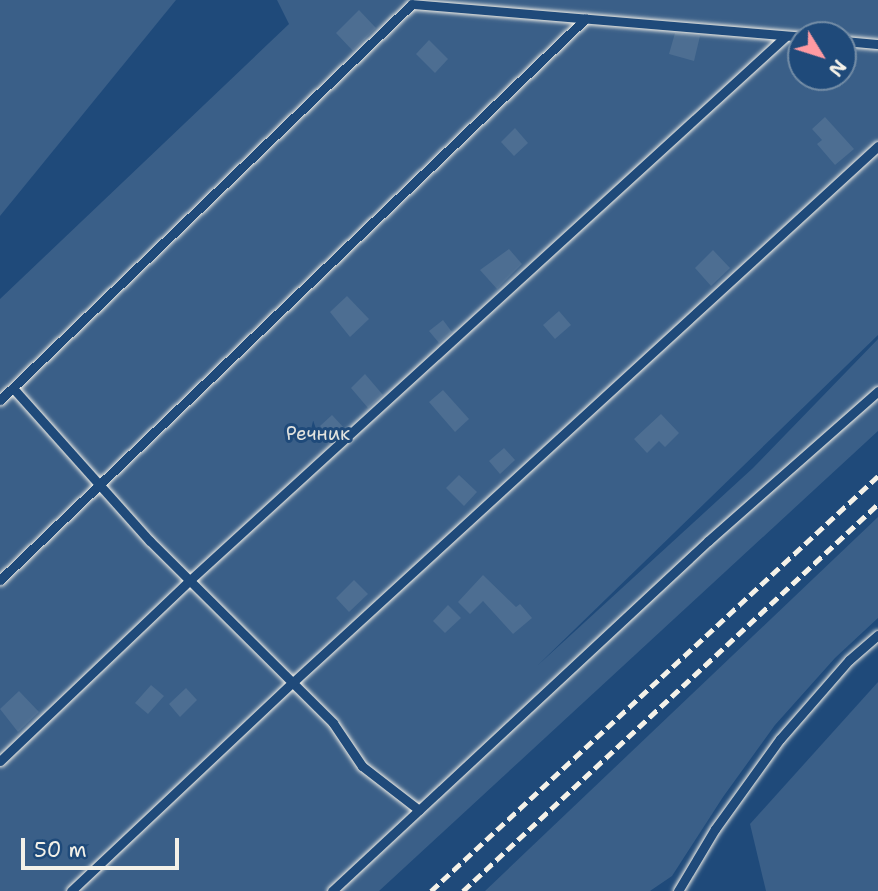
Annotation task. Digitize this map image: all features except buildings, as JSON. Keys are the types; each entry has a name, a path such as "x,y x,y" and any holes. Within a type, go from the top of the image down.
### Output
{"lane":[{"path":"0,400 412,4 786,36"},
{"path":"0,580 585,19"},
{"path":"0,761 190,580 786,36"},
{"path":"857,42 878,44"},
{"path":"71,891 292,682 878,146"},
{"path":"13,388 190,580 332,723 362,766 419,810"},
{"path":"332,891 708,541 878,391"},
{"path":"678,891 715,829 780,739 849,660 878,635"}],"green space":[{"path":"0,0 176,0 0,216"},
{"name":"Речник","path":"277,0 878,0 878,335 538,665 753,468 878,339 878,431 379,891 0,891 0,299 289,24"},
{"path":"878,517 878,618 835,658 775,725 723,797 672,876 650,891 485,891"},
{"path":"878,682 878,891 766,891 750,824"}],"railway":[{"path":"431,891 878,476"},
{"path":"463,891 878,504"}]}
